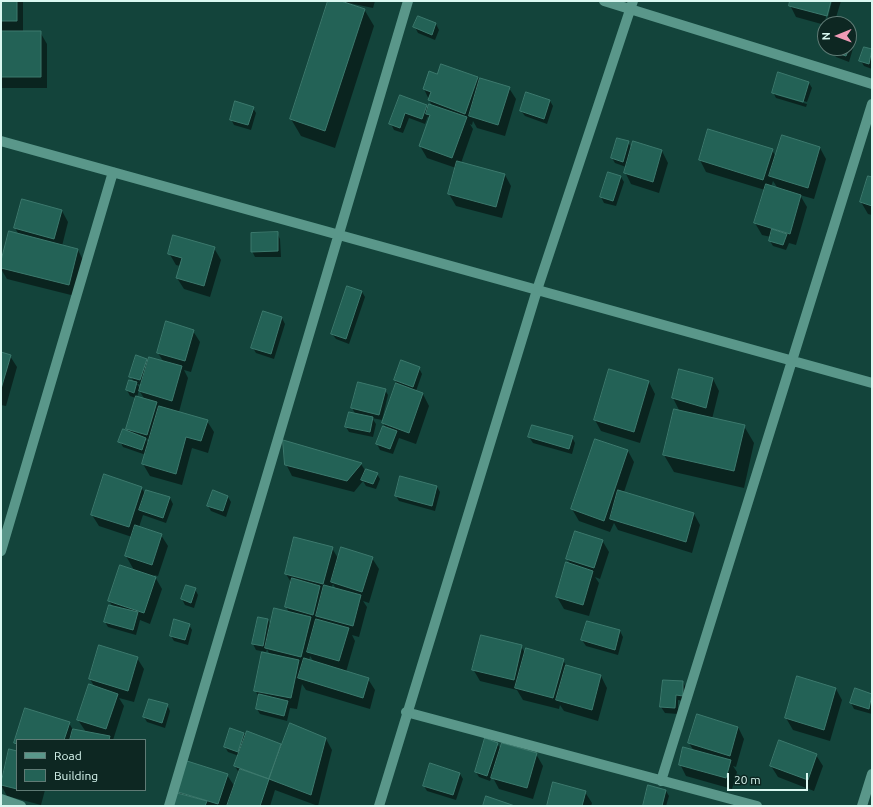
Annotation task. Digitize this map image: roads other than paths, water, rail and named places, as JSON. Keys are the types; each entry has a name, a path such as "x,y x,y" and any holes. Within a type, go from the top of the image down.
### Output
{"street":[{"path":"168,806 408,1"},
{"path":"604,1 632,5 872,84"},
{"path":"379,806 406,712 537,290 632,5"},
{"path":"661,781 872,104"},
{"path":"1,141 872,383"},
{"path":"1,551 113,172"},
{"path":"406,712 757,806"},
{"path":"862,806 872,774"},
{"path":"1,799 20,806"}]}
